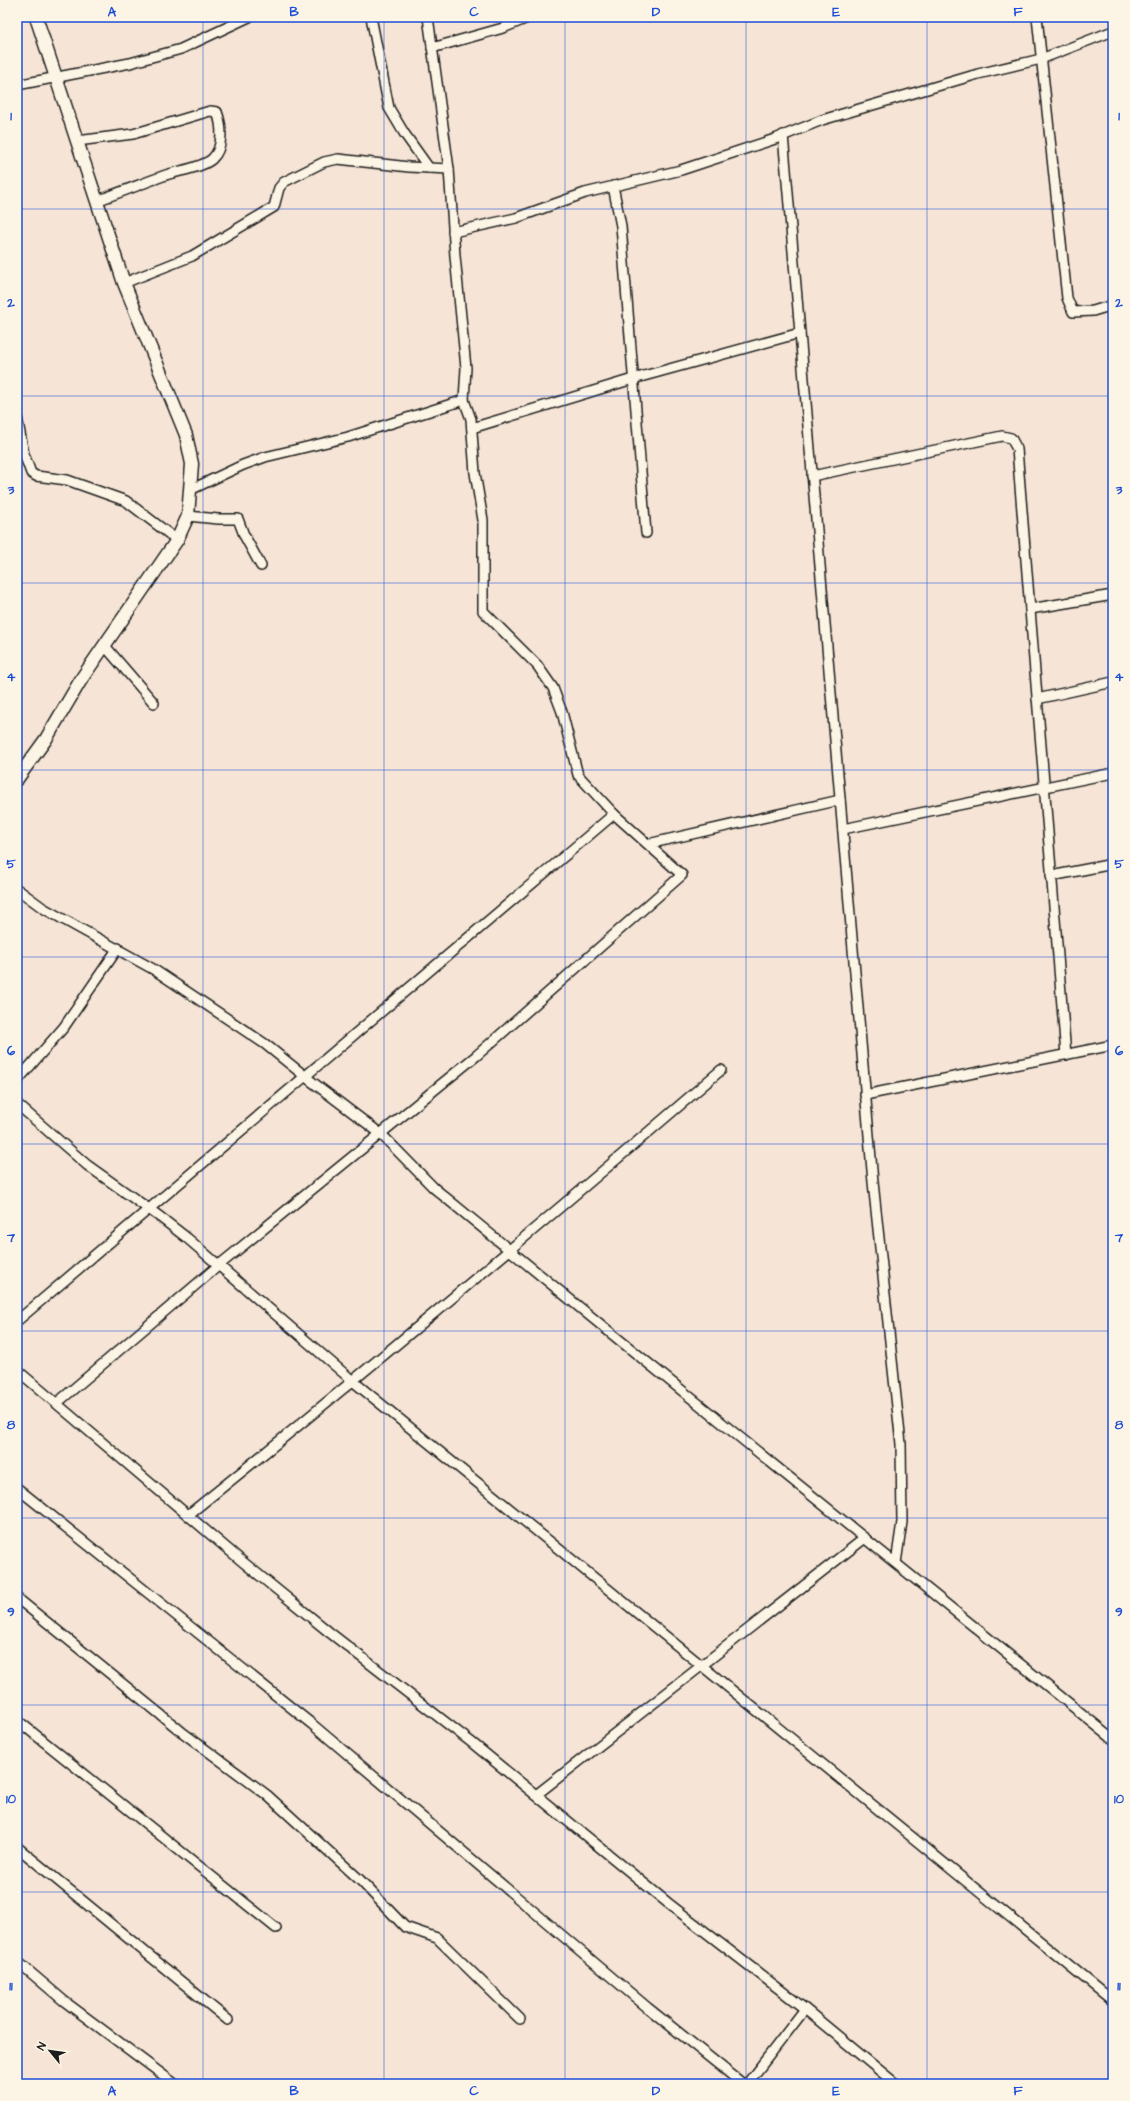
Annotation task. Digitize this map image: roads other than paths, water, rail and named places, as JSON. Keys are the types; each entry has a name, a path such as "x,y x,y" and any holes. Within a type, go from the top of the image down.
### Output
{"street":[{"path":"17,779 46,739 82,678 177,540 188,516 192,464 186,434 124,283 36,17"},
{"path":"17,85 130,63 181,50 249,17"},
{"path":"371,17 390,108 404,133 429,168"},
{"path":"57,1403 218,1266 476,1056 682,875 614,814 578,775 562,712 553,688 537,665 483,611 482,520 475,474 471,419 464,400 466,368 449,169 428,17"},
{"path":"432,48 503,28 530,17"},
{"path":"1037,17 1067,298 1073,312 1093,311 1113,305"},
{"path":"454,232 516,218 585,193 681,170 822,120 978,74 1041,59 1113,31"},
{"path":"77,141 133,134 210,111 217,112 221,122 219,146 212,159 96,202"},
{"path":"783,135 865,1095 901,1444 902,1522 896,1563"},
{"path":"124,283 192,256 274,207 279,188 284,182 324,162 338,158 449,169"},
{"path":"613,186 621,226 646,533"},
{"path":"472,428 633,379 800,333"},
{"path":"190,490 243,465 265,457 348,437 464,400"},
{"path":"17,416 24,454 31,473 36,476 67,480 126,501 177,540"},
{"path":"812,476 1002,436 1011,438 1017,449 1066,1055"},
{"path":"188,516 238,519 244,535 261,566"},
{"path":"1030,609 1113,595"},
{"path":"105,646 154,703"},
{"path":"1037,699 1113,682"},
{"path":"842,829 1113,773"},
{"path":"648,844 840,800"},
{"path":"17,1321 614,814"},
{"path":"1051,876 1113,864"},
{"path":"17,889 43,908 118,948 153,969 265,1044 305,1077 381,1134 434,1188 1113,1739"},
{"path":"17,1081 64,1027 118,948"},
{"path":"865,1095 1113,1045"},
{"path":"188,1515 354,1382 511,1251 721,1070"},
{"path":"17,1104 87,1165 149,1209 354,1382 1113,2000"},
{"path":"17,1370 188,1515 330,1632 406,1690 668,1903 805,2008 896,2084"},
{"path":"17,1488 313,1725 648,2008 743,2084"},
{"path":"536,1795 865,1538"},
{"path":"17,1598 182,1732 267,1795 360,1880 405,1927 437,1938 520,2019"},
{"path":"17,1720 276,1928"},
{"path":"17,1847 228,2020"},
{"path":"17,1961 64,2001 175,2084"},
{"path":"746,2084 805,2008"}]}
